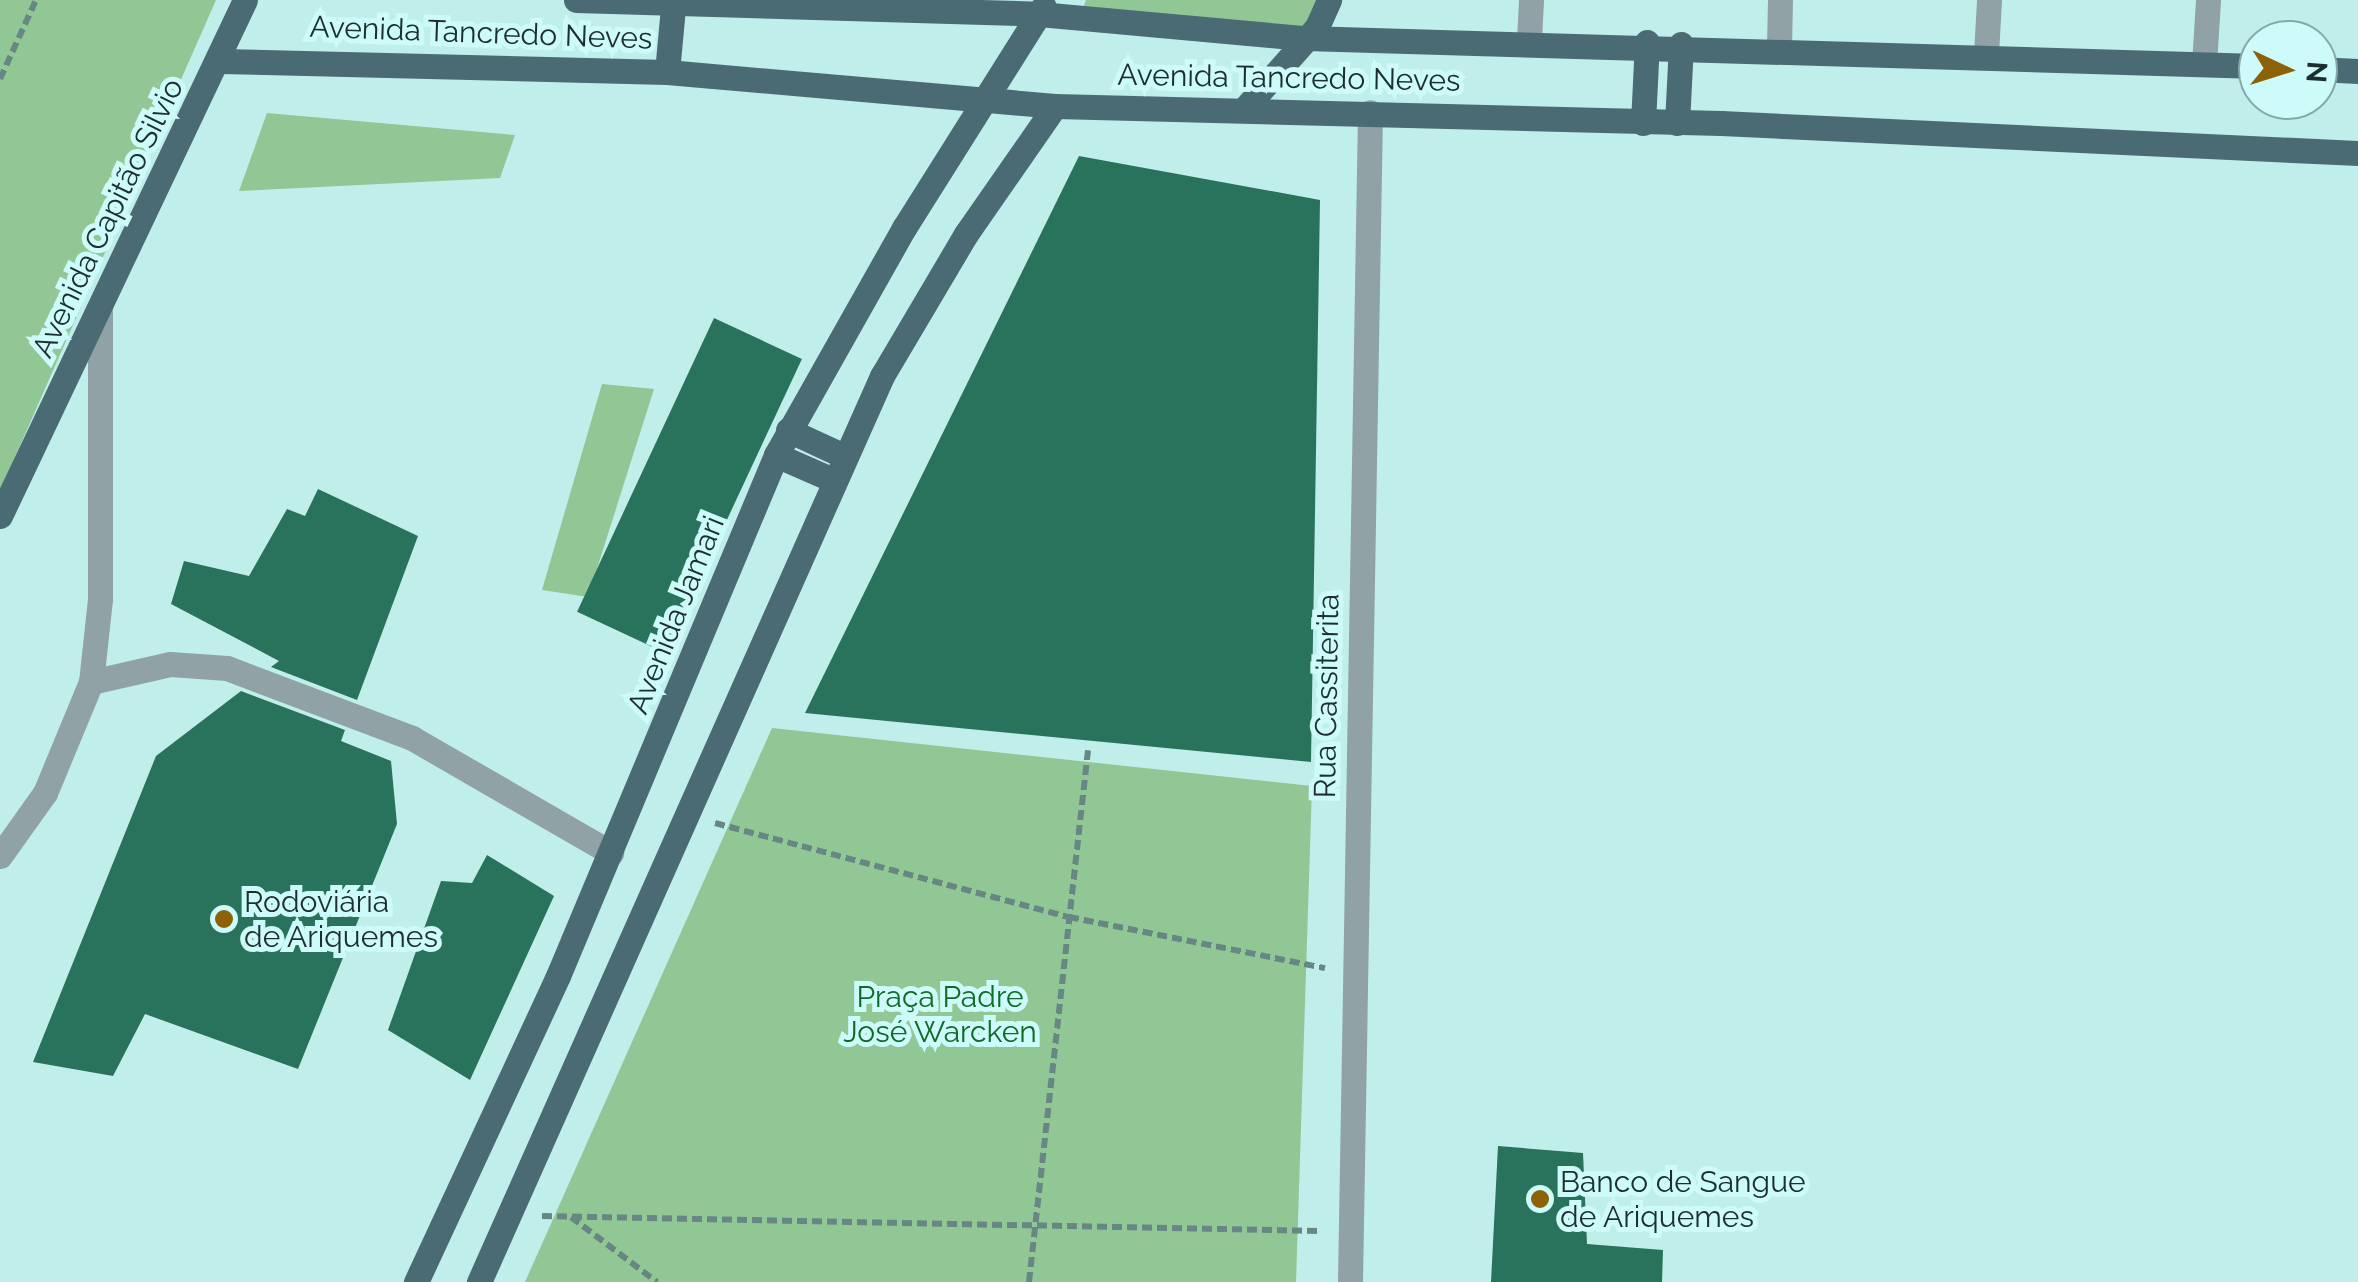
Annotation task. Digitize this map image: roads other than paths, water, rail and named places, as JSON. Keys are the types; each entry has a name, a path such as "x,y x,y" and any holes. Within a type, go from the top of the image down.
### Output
{"main road":[{"name":"Avenida Capitão Silvio","path":"0,516 220,62 245,0"},
{"name":"Avenida Tancredo Neves","path":"576,0 673,7 1043,7 1305,38 1647,42 2238,65"},
{"path":"1246,107 1305,38 1330,0"},
{"path":"667,72 673,7"},
{"name":"Avenida Jamari","path":"416,1282 611,853 788,430 982,98 1043,7"},
{"path":"1643,122 1647,42"},
{"path":"1677,123 1681,44"},
{"name":"Avenida Tancredo Neves","path":"220,62 667,72 1055,106 1246,107 2358,153"},
{"path":"478,1282 688,816 844,456 966,234 1055,106"},
{"path":"788,430 844,456"},
{"path":"776,455 833,480"}],"street":[{"path":"1529,39 1532,0"},
{"path":"1779,47 1780,0"},
{"path":"1986,54 1989,0"},
{"path":"2204,64 2208,0"},
{"name":"Rua Cassiterita","path":"1350,1282 1370,112"},
{"path":"0,856 46,792 91,682 100,599 100,310"},
{"path":"91,682 170,664 227,668 412,738 611,853"}],"place":[{"name":"Rodoviária de Ariquemes","path":"224,919"},
{"name":"Banco de Sangue de Ariquemes","path":"1540,1199"}],"park label":[{"name":"Praça Padre José Warcken","path":"940,1014"}]}
